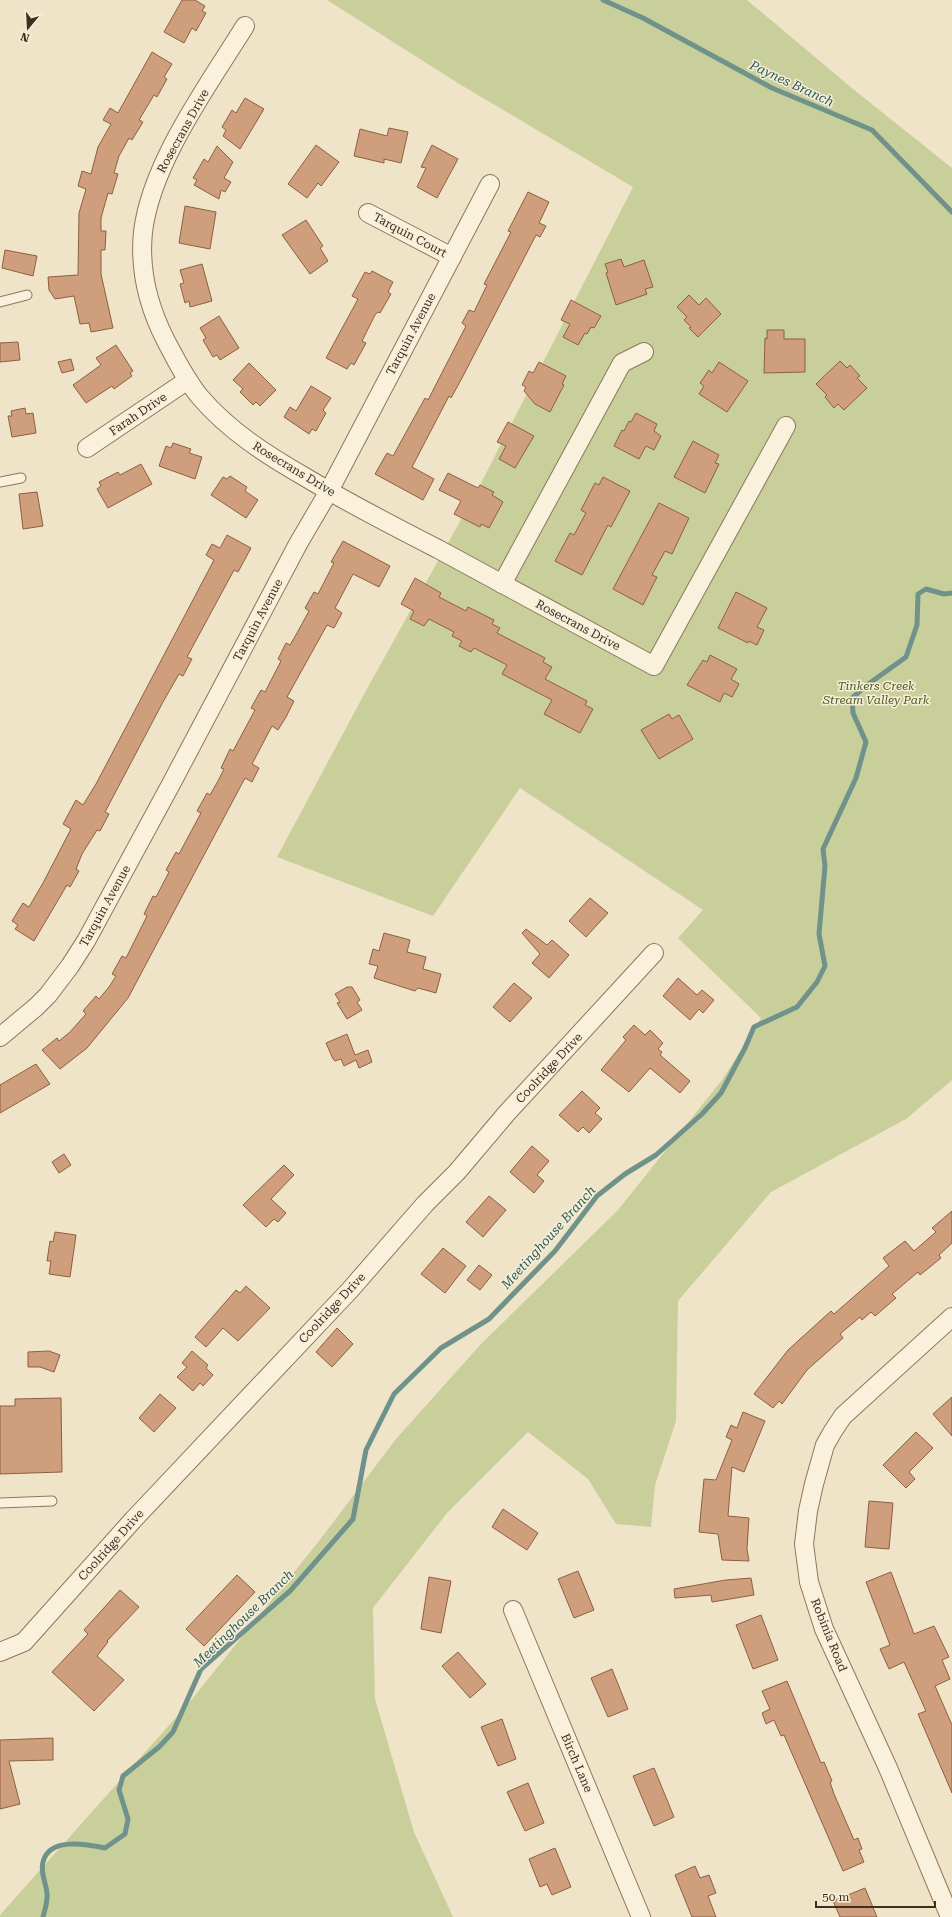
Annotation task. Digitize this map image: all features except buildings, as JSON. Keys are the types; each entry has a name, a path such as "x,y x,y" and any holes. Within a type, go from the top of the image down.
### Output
{"street":[{"name":"Rosecrans Drive","path":"245,26 174,144 152,193 143,229 141,254 142,269 148,298 160,330 188,380 212,409 242,437 272,459 329,491 654,666 786,426"},
{"name":"Tarquin Avenue","path":"0,1037 36,1008 48,995 86,941 301,538 329,491 490,184"},
{"name":"Tarquin Court","path":"368,213 452,257"},
{"path":"502,584 622,363 644,352"},
{"name":"Farah Drive","path":"87,448 188,380"},
{"name":"Coolridge Drive","path":"0,1652 24,1642 134,1520 350,1290 425,1204 457,1172 506,1114 654,952"},
{"name":"Robinia Road","path":"950,1917 888,1768 824,1629 809,1582 804,1544 808,1511 818,1466 825,1445 833,1430 843,1416 952,1317"},
{"name":"Birch Lane","path":"513,1610 641,1917"}],"lane":[{"path":"0,302 27,296"},
{"path":"0,482 21,478"},
{"path":"0,1503 52,1501"}],"green space":[{"name":"Tinkers Creek Stream Valley Park","path":"327,0 747,0 853,89 952,168 952,1080 906,1119 771,1192 678,1301 676,1421 655,1485 651,1527 616,1524 588,1479 528,1432 447,1513 373,1608 375,1699 414,1832 453,1917 0,1917 0,1915 188,1704 319,1541 396,1439 481,1344 618,1210 722,1080 761,1018 678,938 703,910 520,788 433,916 277,857 368,687 479,487 633,187 461,85"}],"waterway":[{"name":"Paynes Branch","path":"603,0 643,18 772,88 872,130 952,212"},
{"name":"Meetinghouse Branch","path":"43,1917 47,1896 42,1866 47,1854 53,1849 69,1844 105,1848 125,1834 128,1819 119,1790 123,1776 159,1747 173,1732 201,1669 290,1591 353,1519 366,1450 394,1394 441,1348 489,1319 555,1251 597,1196 625,1174 656,1155 702,1114 721,1093 745,1048 754,1027 797,1007 817,982 825,966 819,934 825,866 823,849 856,778 866,742 853,713 852,698 867,685 906,657 917,625 918,594 926,589 944,594 952,593"}]}
